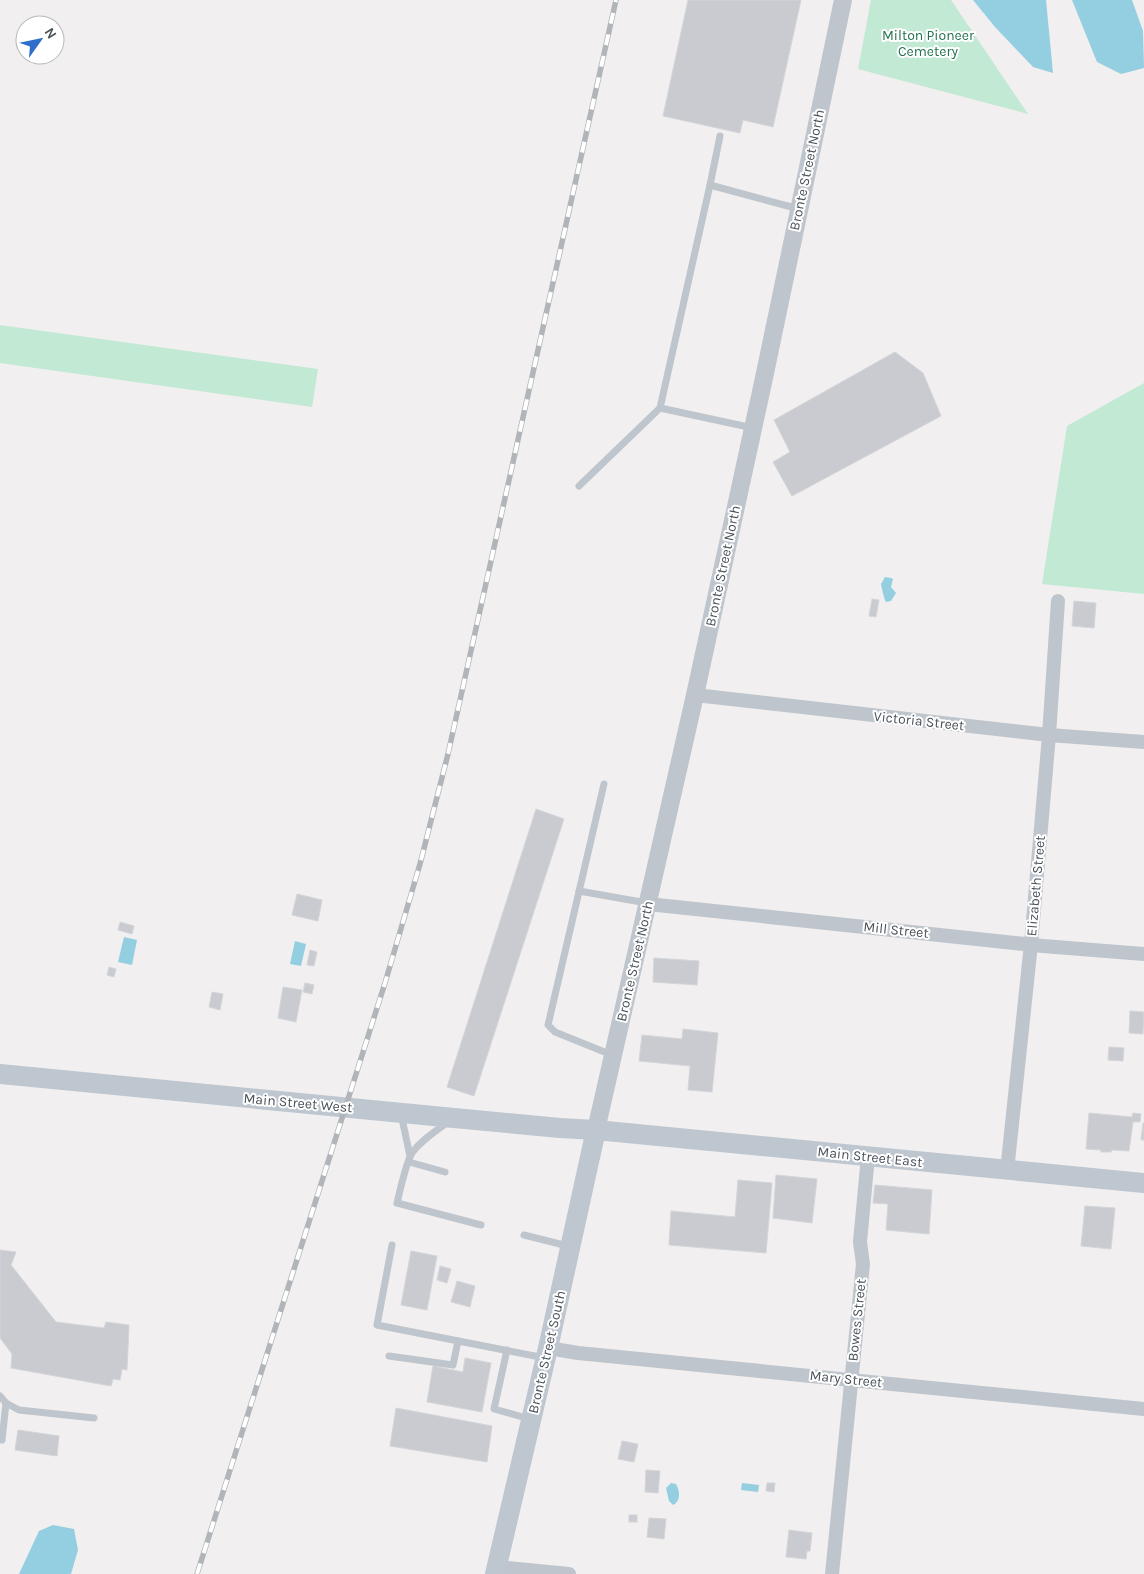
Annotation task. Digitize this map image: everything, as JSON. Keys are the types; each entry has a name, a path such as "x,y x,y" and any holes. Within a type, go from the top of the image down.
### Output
{"main road":[{"name":"Main Street West","path":"0,1074 596,1130"},
{"name":"Main Street East","path":"596,1130 1144,1183"},
{"name":"Bronte Street South","path":"496,1571 547,1353 596,1130"}],"street":[{"name":"Bronte Street North","path":"596,1130 695,695 843,0"},
{"name":"Elizabeth Street","path":"1007,1171 1031,944 1049,735 1058,601"},
{"name":"Victoria Street","path":"695,695 1049,735 1144,742"},
{"name":"Mill Street","path":"648,904 1144,954"},
{"name":"Bowes Street","path":"832,1574 863,1264 860,1242 868,1156"},
{"name":"Mary Street","path":"547,1353 578,1353 1144,1409"},
{"path":"496,1571 569,1574"}],"lane":[{"path":"579,486 660,408 720,136"},
{"path":"710,185 799,209"},
{"path":"660,408 753,428"},
{"path":"604,784 548,1025 555,1032 613,1055"},
{"path":"579,891 648,904"},
{"path":"401,1113 410,1159"},
{"path":"454,1118 416,1148 410,1159 397,1203 481,1225"},
{"path":"410,1159 445,1172"},
{"path":"524,1235 570,1247"},
{"path":"392,1245 377,1325 506,1350 547,1353"},
{"path":"389,1356 453,1365 458,1341"},
{"path":"506,1350 494,1409 531,1420"},
{"path":"0,1396 6,1403 19,1410 94,1418"},
{"path":"0,1440 2,1440 6,1403"}],"green space":[{"name":"Milton Pioneer Cemetery","path":"871,0 951,0 1028,114 858,69"},
{"path":"0,325 318,369 312,407 0,363"},
{"path":"1144,383 1144,594 1042,584 1067,426"}],"water":[{"path":"973,0 1046,0 1053,73 1033,67 995,27"},
{"path":"1072,0 1132,0 1143,31 1144,68 1121,74 1097,62"},
{"path":"885,577 893,579 891,587 896,593 891,601 886,602 881,584"},
{"path":"124,937 137,940 132,965 118,962"},
{"path":"295,941 306,944 301,966 290,964"},
{"path":"671,1483 676,1484 679,1493 679,1498 673,1505 669,1501 666,1488"},
{"path":"742,1483 759,1485 758,1492 741,1490"},
{"path":"53,1525 74,1529 78,1550 71,1574 19,1574 39,1531"}],"building":[{"path":"688,0 801,0 773,127 743,120 740,133 663,116"},
{"path":"895,352 923,373 941,416 792,496 773,462 790,452 774,420"},
{"path":"872,599 879,600 876,617 869,616"},
{"path":"1074,601 1096,603 1094,628 1072,626"},
{"path":"536,809 564,819 474,1096 447,1087"},
{"path":"297,894 322,900 318,921 292,915"},
{"path":"120,922 134,926 132,934 118,930"},
{"path":"310,950 317,952 314,966 307,965"},
{"path":"654,958 699,961 697,985 653,982"},
{"path":"109,967 116,969 114,977 107,975"},
{"path":"305,983 314,985 312,994 303,992"},
{"path":"283,987 302,990 296,1022 278,1018"},
{"path":"212,992 223,994 220,1010 209,1007"},
{"path":"1130,1011 1144,1012 1143,1034 1129,1033"},
{"path":"683,1029 718,1033 712,1092 688,1090 690,1066 639,1061 642,1035 682,1039"},
{"path":"1109,1047 1124,1048 1123,1061 1108,1060"},
{"path":"1089,1113 1132,1117 1133,1113 1141,1114 1140,1122 1133,1122 1129,1151 1112,1150 1111,1152 1101,1152 1101,1150 1086,1149"},
{"path":"1143,1123 1144,1140 1141,1140"},
{"path":"776,1175 817,1179 812,1223 773,1218"},
{"path":"738,1180 772,1183 766,1253 669,1245 671,1211 735,1217"},
{"path":"875,1185 932,1190 929,1234 886,1230 888,1204 873,1203"},
{"path":"1085,1206 1115,1208 1111,1249 1081,1246"},
{"path":"0,1250 16,1252 11,1265 56,1322 104,1328 106,1322 129,1325 127,1370 122,1369 120,1380 113,1379 111,1386 11,1368 12,1354 0,1338"},
{"path":"411,1251 437,1256 427,1310 401,1305"},
{"path":"440,1266 451,1269 447,1283 437,1280"},
{"path":"457,1281 475,1286 470,1307 451,1302"},
{"path":"465,1358 491,1363 482,1412 427,1402 433,1366 463,1372"},
{"path":"396,1408 492,1426 487,1462 390,1446"},
{"path":"18,1430 59,1436 57,1456 15,1450"},
{"path":"622,1441 638,1444 634,1462 618,1459"},
{"path":"646,1470 660,1471 658,1493 645,1492"},
{"path":"767,1483 775,1483 774,1492 766,1491"},
{"path":"629,1515 637,1515 637,1522 629,1522"},
{"path":"649,1518 666,1519 664,1539 647,1537"},
{"path":"789,1530 812,1533 810,1551 807,1551 806,1559 786,1557"}],"railway":[{"path":"197,1574 385,983 420,864 448,754 616,0"}]}
